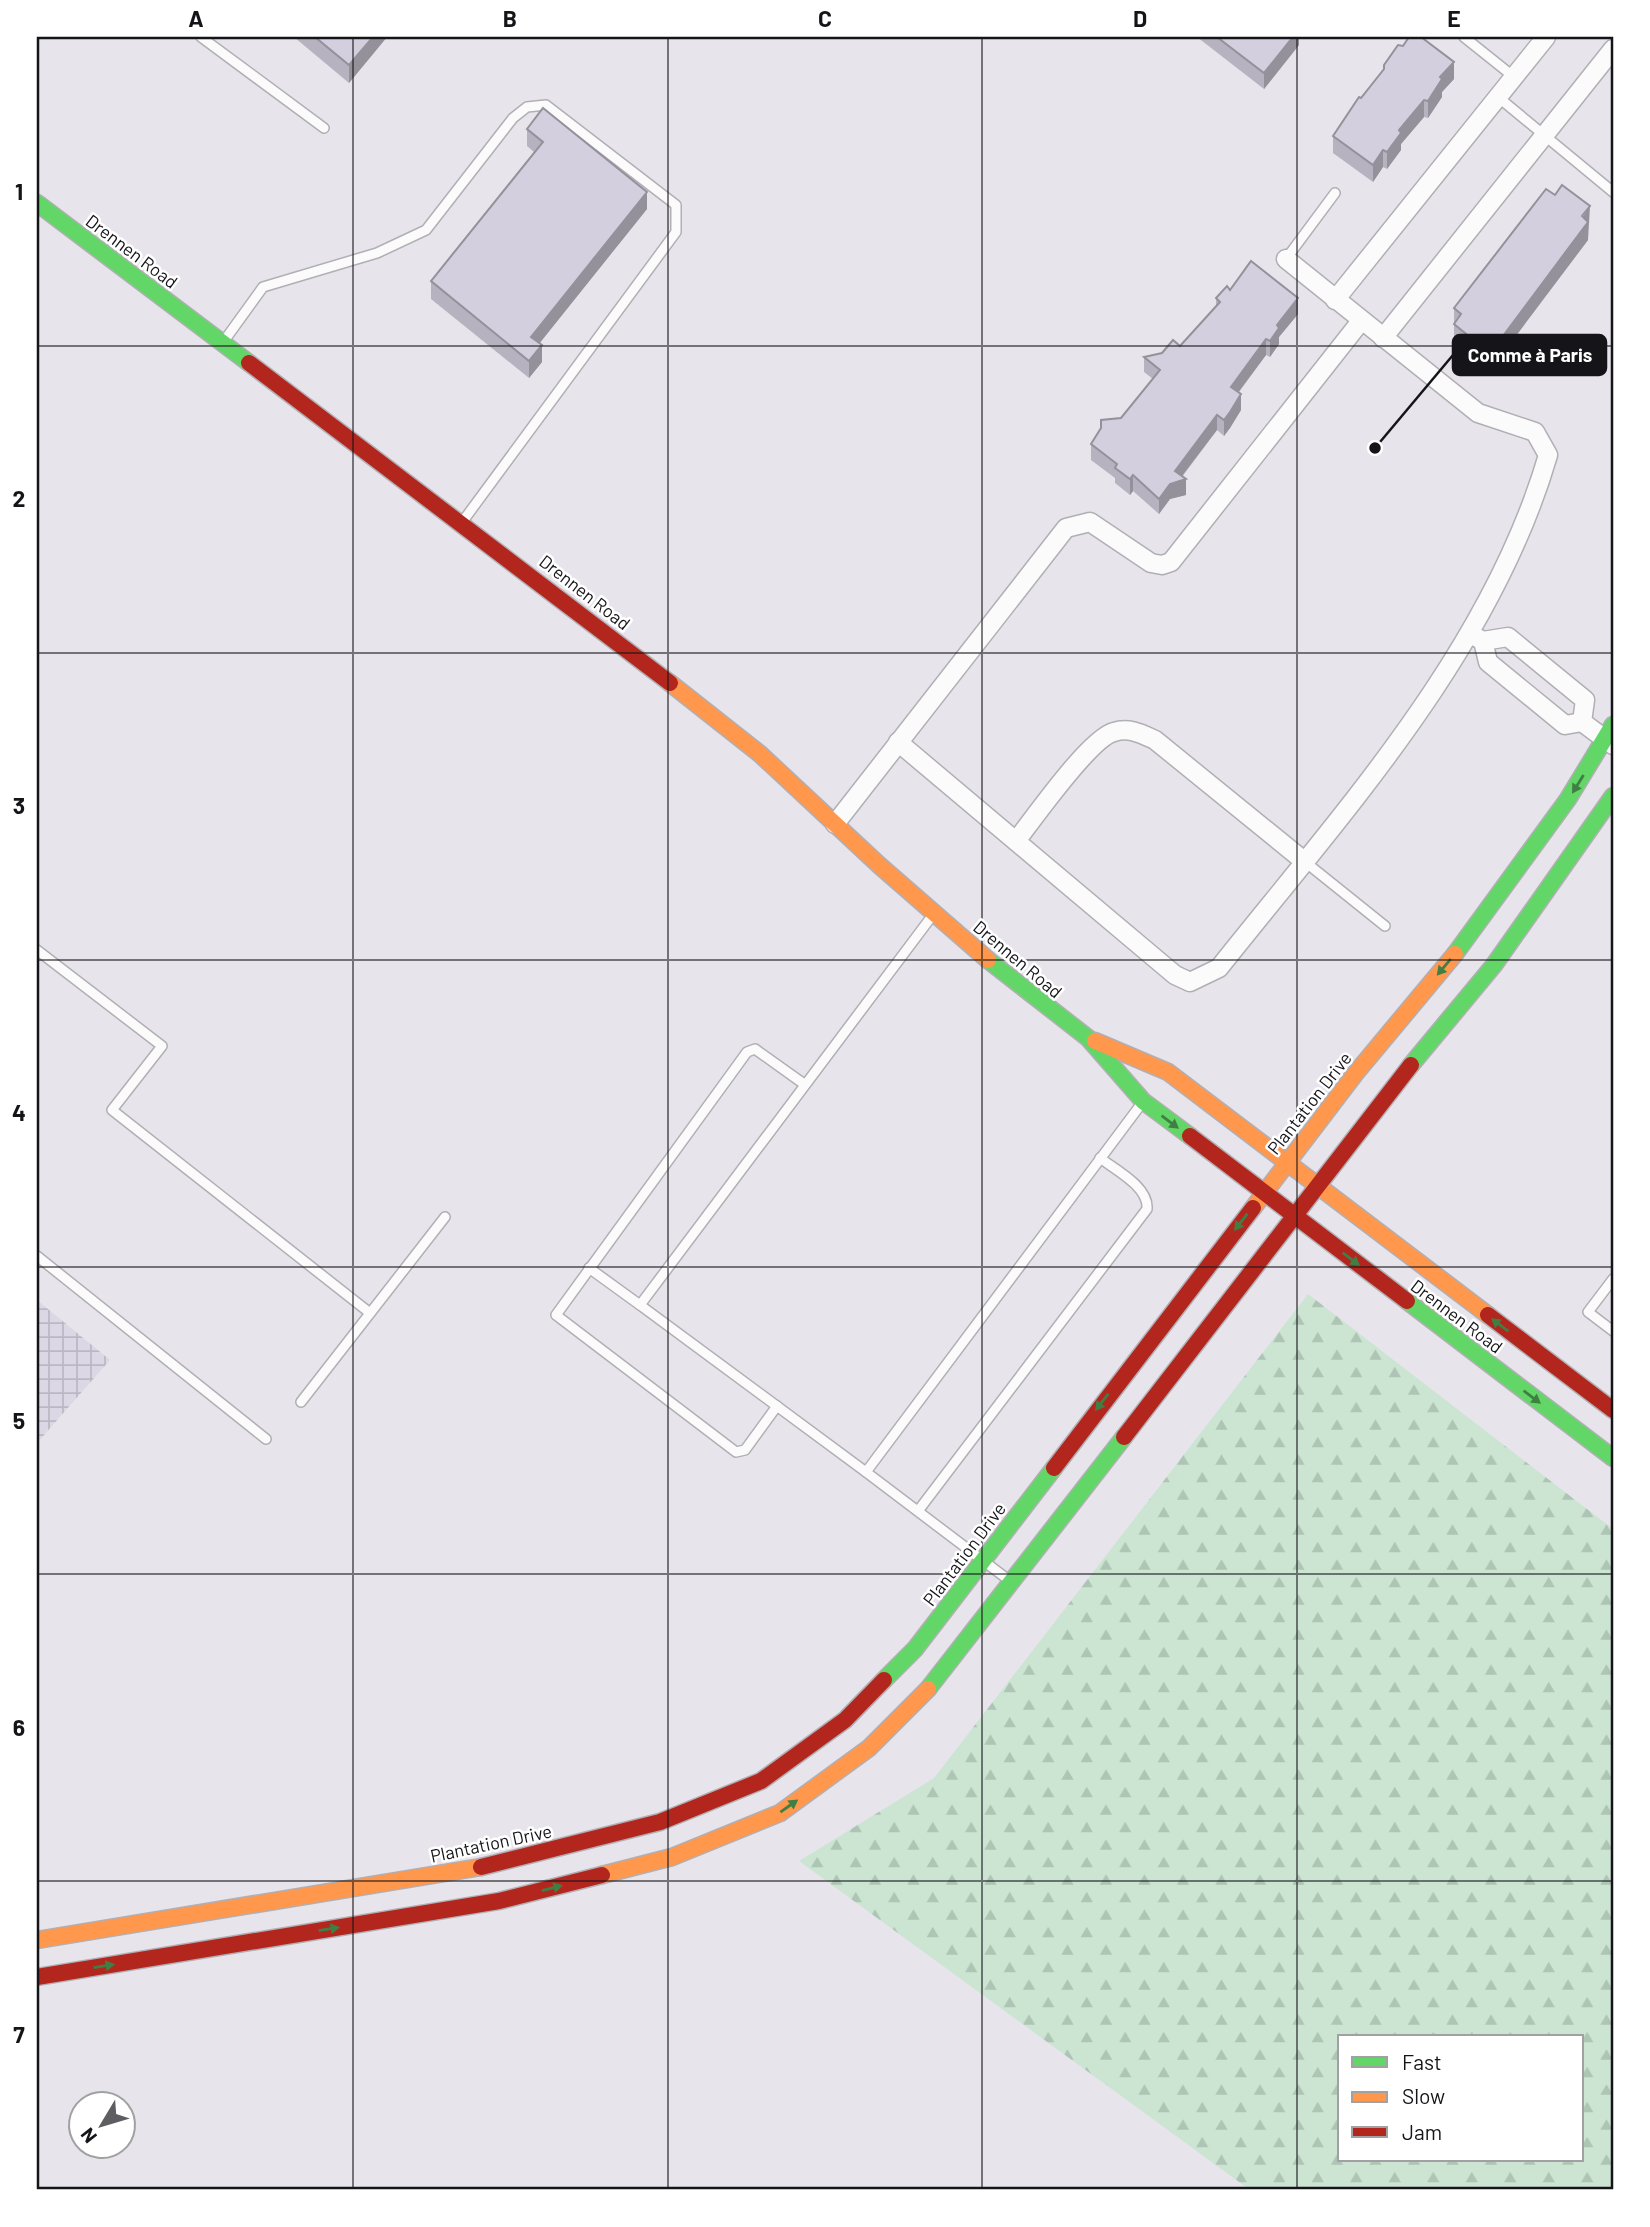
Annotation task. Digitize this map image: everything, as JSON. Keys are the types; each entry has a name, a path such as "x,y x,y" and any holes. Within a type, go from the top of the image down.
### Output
{"street":[{"path":"1335,300 1546,37"},
{"path":"1384,338 1613,49"},
{"name":"Drennen Road","path":"37,204 462,523 760,754 1020,988 1088,1038 1143,1101 1613,1458"},
{"path":"898,742 1175,975 1190,982 1219,968 1477,637 1548,455 1535,432 1478,413 1286,259"},
{"path":"835,824 1066,528 1090,522 1151,563 1162,565 1179,556 1361,321"},
{"path":"1477,637 1508,637 1544,666 1585,700 1582,722"},
{"path":"1477,637 1489,662 1564,725 1582,722 1610,737"},
{"path":"1524,692 1544,666"},
{"path":"1016,841 1093,746 1112,732 1135,730 1155,740 1304,861"},
{"name":"Plantation Drive","path":"37,1977 499,1901 672,1857 745,1807 761,1781 845,1720 915,1649 985,1561 1355,1074 1465,942 1610,737"},
{"name":"Plantation Drive","path":"37,1940 491,1866 660,1822 745,1807 780,1813 869,1748 942,1675 1384,1097 1494,965 1613,796"},
{"name":"Drennen Road","path":"1088,1038 1168,1072 1613,1410"}],"lane":[{"path":"201,37 324,128"},
{"path":"1464,37 1514,77"},
{"path":"1498,97 1613,192"},
{"path":"222,343 263,287 377,253 426,230 513,118 527,107 546,105 676,205 676,232 462,523"},
{"path":"1286,259 1335,193"},
{"path":"1304,861 1385,926"},
{"path":"640,1306 934,913"},
{"path":"37,950 162,1046 112,1110 370,1313"},
{"path":"777,1406 745,1450 736,1452 555,1315 750,1049 755,1049 804,1084"},
{"path":"866,1472 1143,1101"},
{"path":"918,1511 1147,1209 1147,1199 1140,1190 1100,1158"},
{"path":"301,1402 445,1217"},
{"path":"37,1256 266,1438"},
{"path":"589,1268 1012,1582"},
{"path":"1613,1279 1588,1312 1613,1331"}],"shaded area":[{"path":"37,1300 110,1360 37,1443"}],"green space":[{"path":"1308,1294 1613,1529 1613,2190 1250,2190 799,1861 934,1778"}],"building":[{"path":"315,37 373,37 349,65"},
{"path":"1217,37 1293,37 1264,73"},
{"path":"1409,37 1421,37 1454,62 1440,77 1442,79 1428,101 1424,100 1399,130 1401,133 1387,152 1383,150 1373,165 1333,136 1359,97 1361,98 1384,69 1398,45 1403,46"},
{"path":"543,108 647,192 531,337 542,345 529,361 431,281 543,142 527,129"},
{"path":"1562,185 1590,206 1582,216 1588,222 1497,344 1488,338 1481,346 1454,324 1461,314 1454,308 1546,189 1555,195"},
{"path":"1251,261 1298,298 1277,325 1279,328 1270,341 1266,339 1231,387 1241,394 1230,412 1224,420 1217,415 1175,471 1186,479 1170,484 1159,499 1133,475 1130,479 1115,468 1117,464 1091,444 1101,428 1101,420 1121,418 1160,370 1144,357 1162,353 1173,340 1180,346 1220,302 1216,298 1227,286 1230,290"}],"traffic: fast":[{"path":"37,203 249,363"},
{"path":"1455,954 1568,799 1613,725"},
{"path":"1411,1065 1494,965 1613,796"},
{"path":"988,960 1088,1038 1143,1101 1190,1136"},
{"path":"1407,1301 1613,1458"},
{"path":"928,1689 1124,1437"},
{"path":"884,1680 915,1649 1054,1468"}],"traffic: slow":[{"path":"670,683 760,754 879,865 988,960"},
{"path":"1253,1208 1355,1074 1455,954"},
{"path":"1095,1041 1168,1072 1488,1315"},
{"path":"602,1875 672,1857 780,1813 869,1748 928,1689"},
{"path":"37,1940 481,1867"}],"traffic: jam":[{"path":"249,363 670,683"},
{"path":"1124,1437 1411,1065"},
{"path":"1190,1136 1407,1301"},
{"path":"1054,1468 1253,1208"},
{"path":"1488,1315 1613,1410"},
{"path":"481,1867 660,1822 761,1781 845,1720 884,1680"},
{"path":"37,1977 499,1901 602,1875"}],"place":[{"name":"Comme à Paris","path":"1375,448"}]}
